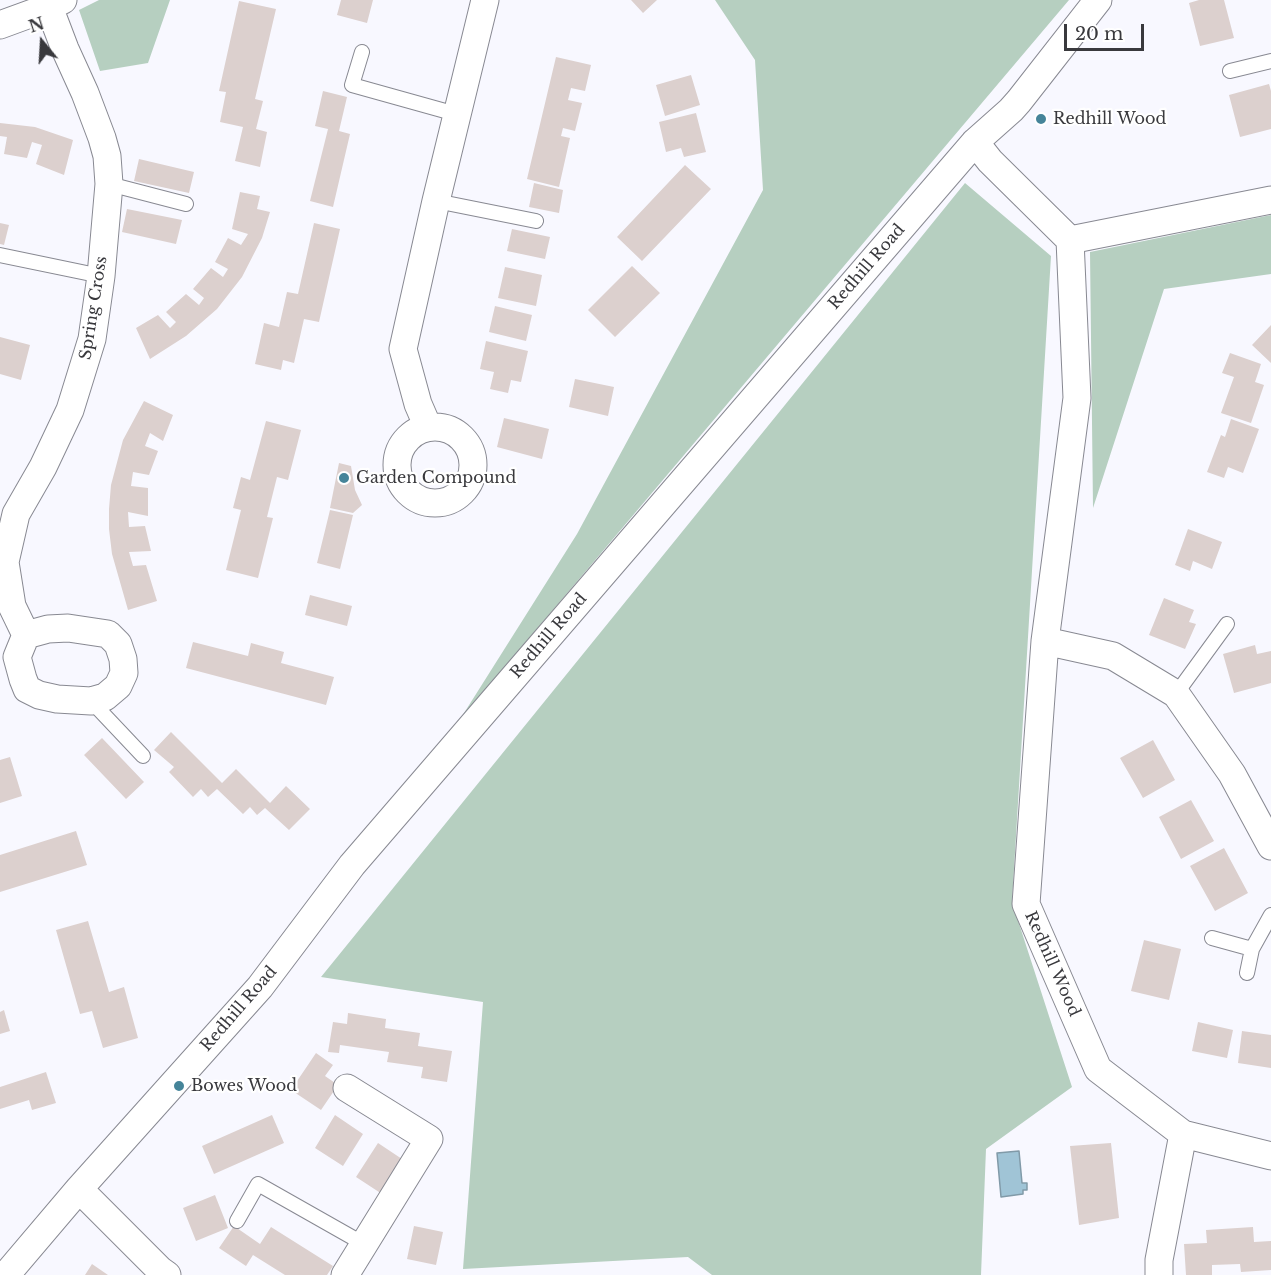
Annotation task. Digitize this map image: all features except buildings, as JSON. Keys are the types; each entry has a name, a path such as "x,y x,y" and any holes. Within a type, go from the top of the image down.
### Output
{"street":[{"path":"428,427 418,404 404,349 456,114 485,0"},
{"name":"Redhill Road","path":"6,1275 79,1189 260,987 352,865 975,142 1019,101 1098,0"},
{"path":"0,25 56,3"},
{"name":"Spring Cross","path":"26,635 12,606 5,562 16,514 43,467 73,400 92,339 101,276 109,184 107,156 102,138 85,93 64,49 56,3"},
{"path":"975,142 990,161 1070,240 1271,200"},
{"name":"Redhill Wood","path":"1070,240 1077,398 1045,641 1026,904 1098,1069 1183,1134 1271,1156"},
{"path":"68,628 108,634 118,644 123,659 124,673 118,686 105,697 91,701 57,699 39,695 27,689 17,657 26,635 48,629 68,628"},
{"path":"1045,641 1113,656 1176,694 1232,774 1271,846"},
{"path":"345,1275 429,1139 347,1088"},
{"path":"1159,1275 1159,1260 1183,1134"},
{"path":"79,1189 161,1273"}],"lane":[{"path":"362,52 352,86 456,114"},
{"path":"1230,71 1271,61"},
{"path":"109,184 186,204"},
{"path":"436,201 536,221"},
{"path":"0,255 101,276"},
{"path":"1176,694 1227,624"},
{"path":"91,701 143,756"},
{"path":"1247,973 1252,949 1271,915"},
{"path":"1212,938 1252,949"},
{"path":"237,1221 258,1184 364,1244"}],"green space":[{"path":"99,0 170,0 148,63 100,71 79,10"},
{"path":"715,0 1069,0 459,721 577,534 763,190 755,60"},
{"path":"965,183 1051,256 1012,902 1072,1087 986,1149 981,1275 712,1275 688,1257 463,1269 483,1002 321,977"},
{"path":"1271,215 1271,274 1164,289 1093,508 1090,252"}],"water":[{"path":"1019,1151 1022,1183 1027,1183 1027,1190 1023,1190 1023,1194 1001,1197 997,1153"}],"place":[{"name":"Redhill Wood","path":"1041,119"},
{"name":"Garden Compound","path":"344,478"},
{"name":"Bowes Wood","path":"179,1086"}]}
